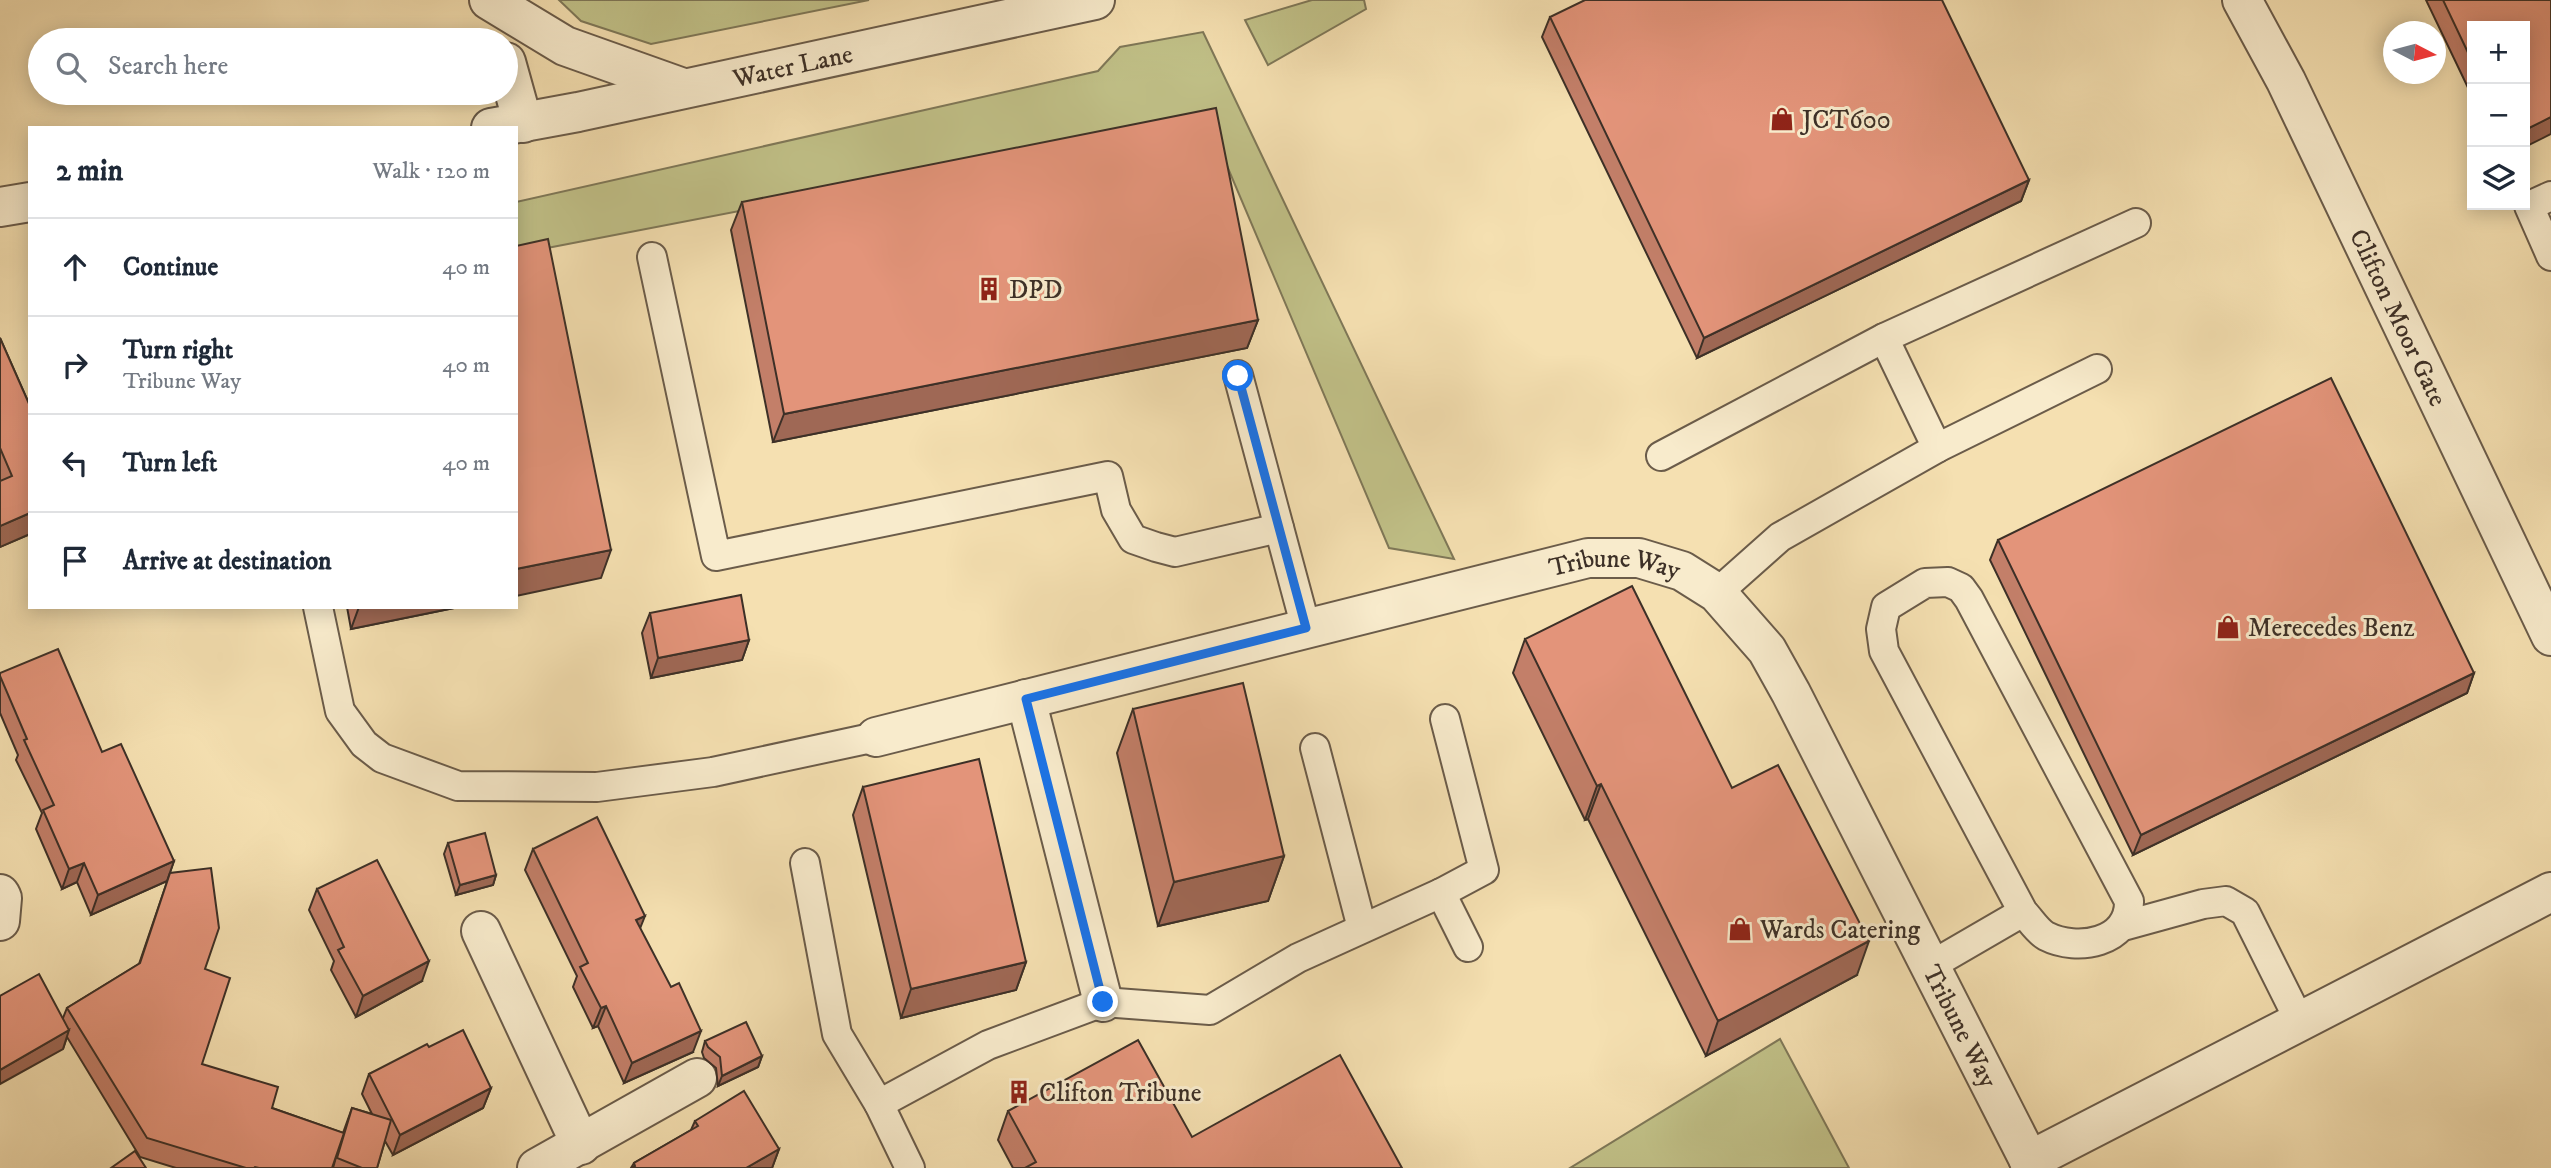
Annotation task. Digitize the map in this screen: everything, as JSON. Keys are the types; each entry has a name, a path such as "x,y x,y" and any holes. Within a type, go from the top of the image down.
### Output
{"street":[{"path":"475,0 490,28"},
{"path":"489,0 565,46 685,88"},
{"name":"Water Lane","path":"507,125 1095,0"},
{"name":"Clifton Moor Gate","path":"2242,0 2286,81 2551,636"},
{"path":"507,105 507,125"},
{"path":"0,207 28,202"},
{"name":"Tribune Way","path":"876,737 1588,558 1639,558 1682,571 1717,593 1767,650 2031,1164 2551,892"},
{"path":"1026,699 1103,1002"},
{"path":"0,894 0,921"},
{"path":"481,931 581,1145"},
{"path":"537,1168 697,1078"}],"lane":[{"path":"2551,196 2529,206 2551,256"},
{"path":"1661,456 1884,338 2136,223"},
{"path":"652,257 716,556 1108,476 1116,510 1133,539 1156,547 1175,552 1279,528"},
{"path":"1884,338 1937,449"},
{"path":"1717,593 1780,537 1937,449 2097,369"},
{"path":"1238,376 1306,628"},
{"path":"1948,582 1961,588 1969,599 2129,901 2130,914 2123,926 2108,938 2087,943 2063,943 2043,934 2023,912 1884,651 1881,629 1886,607 1925,583 1948,582"},
{"path":"318,609 340,711 363,744 382,758 458,786 597,787 713,772 876,737"},
{"path":"879,1104 988,1045 1103,1002 1210,1010 1298,958 1441,893 1484,870 1445,719"},
{"path":"1315,748 1362,928"},
{"path":"805,863 837,1034 879,1104 910,1168"},
{"path":"1441,893 1468,947"},
{"path":"2123,926 2203,904 2226,901 2245,912 2300,1022"},
{"path":"1930,966 2023,912"}],"green space":[{"path":"559,0 869,0 651,44 581,21"},
{"path":"1312,0 1364,0 1366,9 1268,65 1245,20"},
{"path":"1203,32 1454,559 1389,548 1208,121 518,254 518,202 1098,71 1120,47"},
{"path":"1780,1039 1849,1168 1570,1168"}],"building":[{"name":"JCT600","path":"1585,0 1942,0 2029,180 1704,338 1550,17"},
{"path":"2443,0 2551,0 2551,117 2530,128 2530,21 2467,21 2467,50"},
{"name":"DPD","path":"1216,108 1258,320 784,414 742,202"},
{"path":"548,239 611,550 518,569 518,246"},
{"path":"0,338 28,401 28,514 0,526 0,481 12,476 0,448"},
{"name":"Merecedes Benz","path":"2331,378 2474,673 2141,835 1998,540"},
{"path":"1632,586 1732,788 1778,765 1869,941 1718,1021 1601,784 1597,786 1525,639"},
{"path":"741,595 749,640 658,658 650,613"},
{"path":"58,649 102,752 121,744 174,861 98,895 84,863 69,869 43,810 54,805 24,740 27,739 0,676 0,673"},
{"path":"1243,683 1284,856 1174,882 1133,709"},
{"path":"979,759 1026,962 911,989 863,787"},
{"path":"597,817 645,916 636,920 671,987 679,983 701,1031 632,1063 606,1006 601,1008 580,967 588,963 533,849"},
{"path":"485,833 496,875 460,885 448,843"},
{"path":"377,860 429,961 363,996 338,950 344,947 317,889"},
{"path":"211,868 219,928 205,969 230,978 202,1064 278,1087 272,1108 344,1133 332,1168 246,1168 147,1138 67,1008 140,963 170,873"},
{"path":"39,974 69,1030 0,1070 0,996"},
{"path":"746,1022 762,1056 722,1076 720,1057 705,1041"},
{"path":"463,1030 491,1088 400,1135 369,1074 427,1044 429,1047"},
{"path":"1138,1040 1192,1137 1340,1055 1402,1168 1025,1168 1036,1162 1008,1111"},
{"path":"744,1091 779,1149 746,1168 631,1168 635,1166 634,1163 698,1126 695,1121"},
{"path":"352,1108 391,1120 377,1168 362,1168 337,1158"},
{"path":"135,1151 146,1168 111,1168"}],"place":[{"name":"JCT600","path":"1782,119"},
{"name":"DPD","path":"989,289"},
{"name":"Merecedes Benz","path":"2228,627"},
{"name":"Wards Catering","path":"1740,929"},
{"name":"Clifton Tribune","path":"1019,1092"}],"route":[{"path":"1103,1002 1026,699 1306,628 1238,376"}]}
